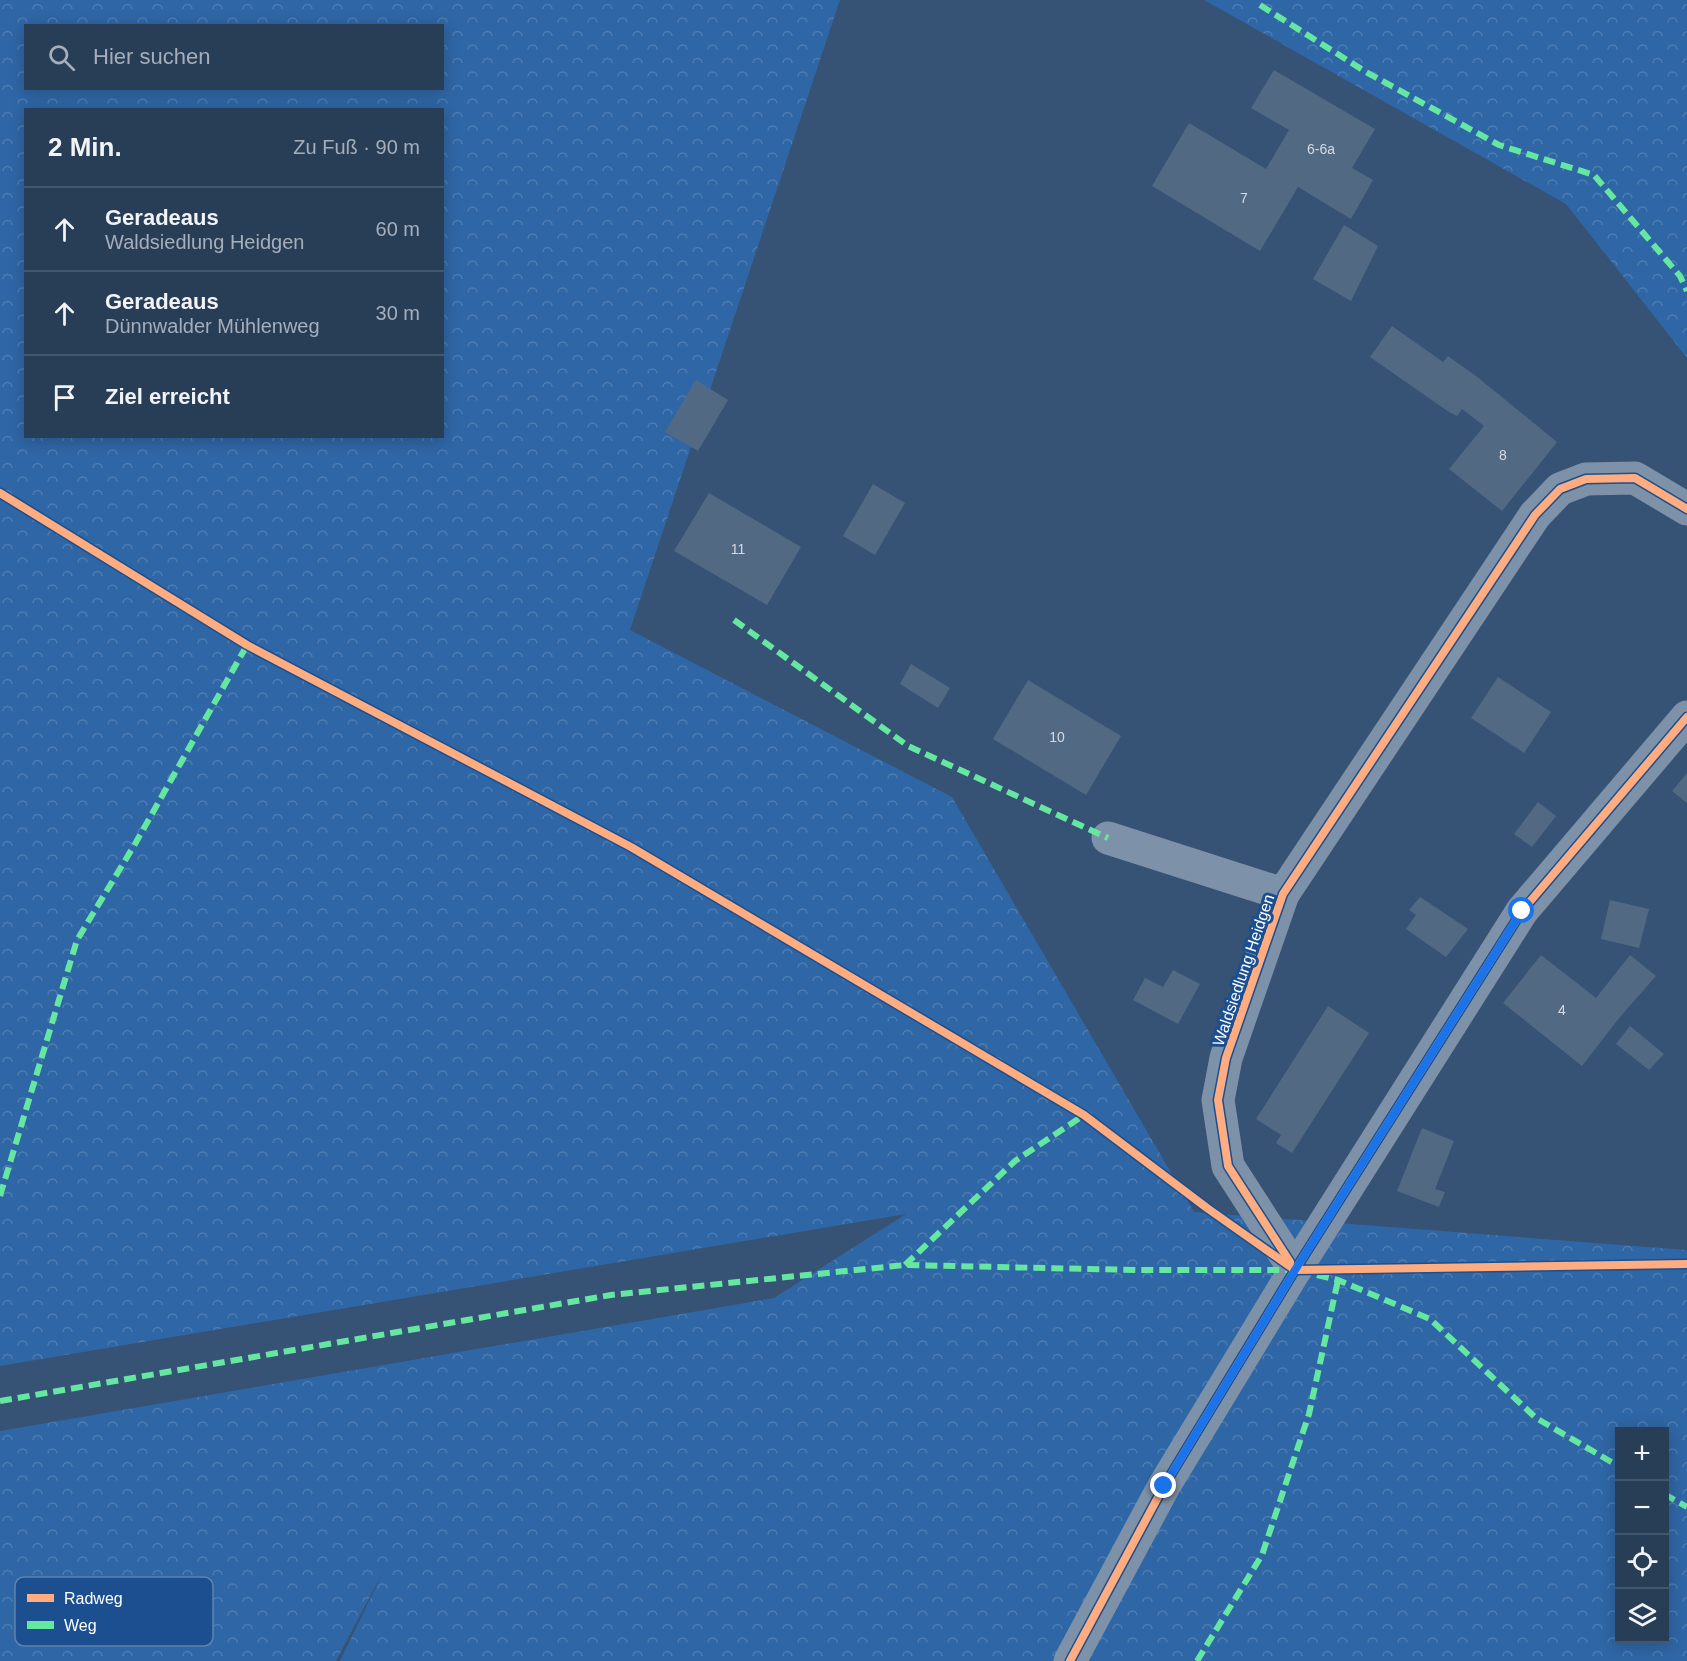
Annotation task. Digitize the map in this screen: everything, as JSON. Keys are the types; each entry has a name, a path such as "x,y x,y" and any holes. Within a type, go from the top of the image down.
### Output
{"street":[{"name":"Waldsiedlung Heidgen","path":"1295,1270 1228,1166 1218,1100 1226,1058 1283,894 1535,515 1560,489 1586,479 1635,478 1687,509"},
{"path":"1070,1661 1164,1486 1295,1270 1522,911 1687,717"},
{"name":"Waldsiedlung Heidgen","path":"1108,838 1283,894"}],"green space":[{"path":"0,0 840,0 630,630 952,797 1194,1212 1687,1250 1687,1661 340,1661 385,1568 336,1661 0,1661 0,1431 774,1298 906,1214 0,1366"},
{"path":"1204,0 1687,0 1687,358 1566,204"}],"building":[{"path":"1274,70 1375,129 1352,168 1373,180 1351,219 1298,187 1260,251 1152,186 1189,123 1266,169 1289,130 1251,108"},
{"path":"1344,225 1378,246 1351,301 1313,279"},
{"path":"1392,326 1443,362 1448,356 1557,442 1502,511 1449,469 1484,426 1462,409 1457,416 1449,412 1370,357"},
{"path":"696,380 728,400 698,451 665,432"},
{"path":"873,484 905,503 875,555 843,536"},
{"path":"709,493 801,547 767,605 674,551"},
{"path":"911,664 950,688 938,708 900,684"},
{"path":"1498,677 1551,712 1524,753 1471,718"},
{"path":"1028,680 1121,736 1086,795 993,739"},
{"path":"1687,773 1687,803 1672,791"},
{"path":"1538,802 1556,816 1532,847 1514,834"},
{"path":"1420,897 1468,929 1446,957 1406,929 1416,915 1409,910"},
{"path":"1610,900 1649,909 1639,948 1601,939"},
{"path":"1541,955 1596,998 1630,955 1656,976 1582,1066 1503,1003"},
{"path":"1173,970 1200,984 1178,1024 1133,1000 1145,978 1163,987"},
{"path":"1328,1006 1369,1033 1292,1153 1276,1143 1281,1135 1256,1119"},
{"path":"1630,1026 1664,1054 1649,1070 1616,1044"},
{"path":"1422,1128 1454,1141 1435,1189 1445,1192 1439,1207 1397,1191"}],"marked path":[{"path":"1260,5 1366,72 1499,145 1594,175 1680,276 1687,291"},
{"path":"734,620 908,746 1108,838"},
{"path":"0,1196 77,940 135,844 247,645"},
{"path":"905,1265 1015,1161 1084,1115"},
{"path":"0,1401 611,1295 905,1265 1138,1270 1294,1270"},
{"path":"1317,1275 1338,1280 1430,1319 1536,1418 1615,1464"},
{"path":"1197,1661 1262,1555 1309,1414 1338,1280"},
{"path":"1669,1497 1687,1507"}],"cycle path":[{"path":"1290,1262 1228,1166 1218,1100 1226,1058 1283,894 1535,515 1560,489 1586,479 1635,478 1687,509"},
{"path":"0,493 247,645 631,847 1084,1115 1207,1208 1295,1270"},
{"path":"1070,1661 1164,1486 1295,1270 1522,911 1687,717"},
{"path":"1295,1270 1687,1264"}],"route":[{"path":"1164,1486 1295,1270 1522,911"}]}
